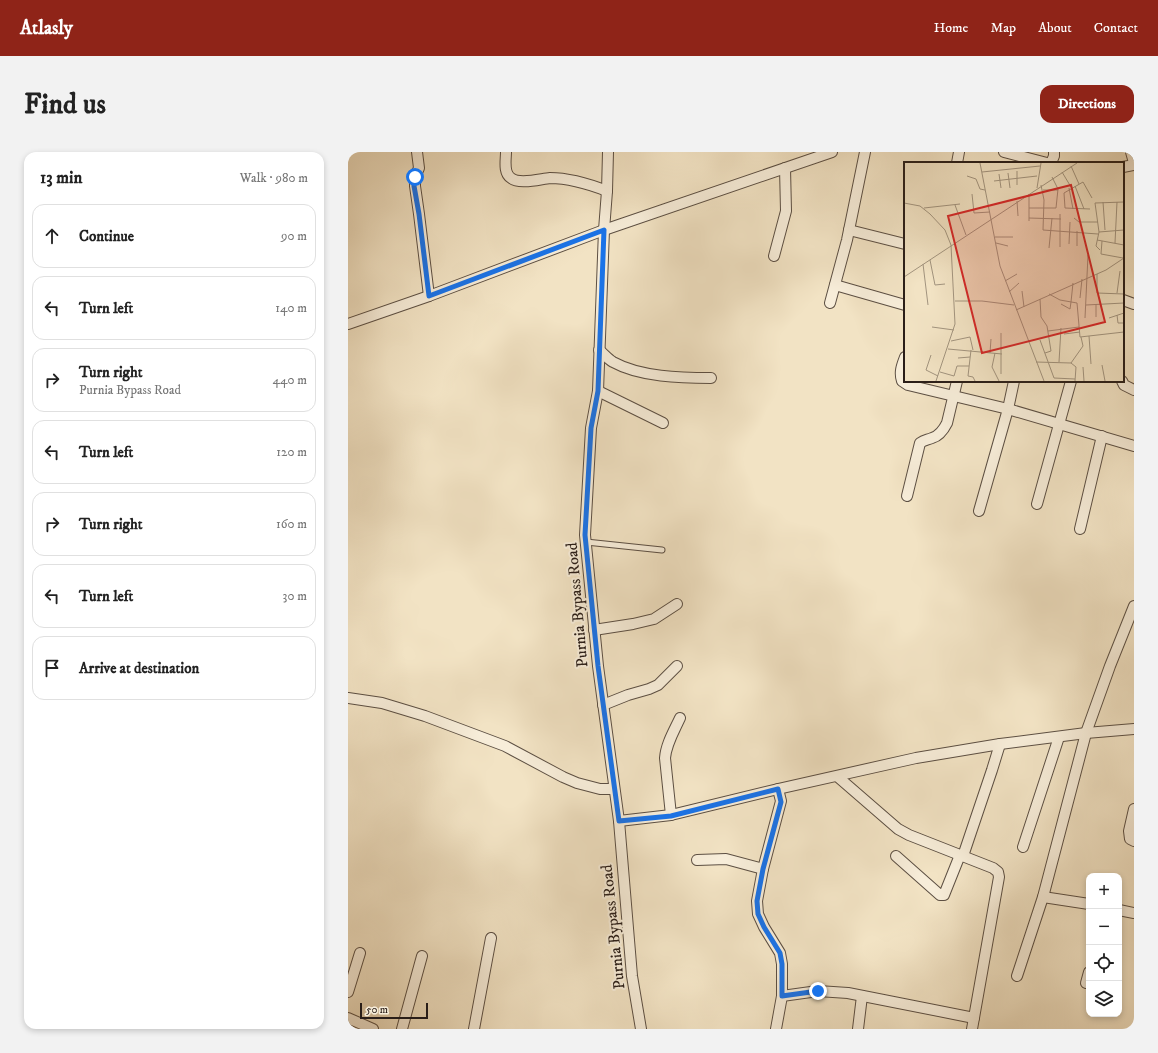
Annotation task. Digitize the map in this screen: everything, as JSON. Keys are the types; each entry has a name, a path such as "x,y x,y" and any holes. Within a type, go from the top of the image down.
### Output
{"street":[{"path":"417,152 419,168 415,177 414,186 429,296"},
{"path":"506,152 507,174 511,179 518,181 552,178 570,180 607,191"},
{"name":"Purnia Bypass Road","path":"608,152 598,391 591,428 585,535 598,666 619,821 632,976 641,1029"},
{"path":"348,324 429,296 604,230 832,152"},
{"path":"830,303 849,230 865,152"},
{"path":"957,162 959,152"},
{"path":"1004,152 1043,162"},
{"path":"1051,162 1054,152"},
{"path":"1124,167 1134,164 1131,152"},
{"path":"774,256 786,211 785,168"},
{"path":"849,230 904,244"},
{"path":"835,285 904,305"},
{"path":"1124,300 1134,304"},
{"path":"599,350 612,362 631,370 672,377 711,378"},
{"path":"904,360 900,376 902,381 908,385 1008,409 1134,446"},
{"path":"907,496 920,444 924,440 934,438 944,429 947,423 957,382"},
{"path":"979,511 1008,409 1014,382"},
{"path":"1036,504 1071,382"},
{"path":"1122,382 1124,385 1134,390"},
{"path":"598,391 663,423"},
{"path":"1080,529 1102,436"},
{"path":"594,630 654,619 677,604"},
{"path":"1017,976 1043,897 1086,733 1110,666 1134,606"},
{"path":"603,705 628,695 649,689 658,684 677,666"},
{"path":"348,698 382,703 425,716 505,746 577,783 600,789 614,789"},
{"path":"671,816 665,752 680,718"},
{"path":"619,821 671,816 778,789 916,758 1000,744 1086,733 1134,729"},
{"path":"1023,847 1059,737"},
{"path":"896,856 940,895 944,895 961,855 1000,744"},
{"path":"838,776 898,830 993,868 998,872 999,877 972,1029"},
{"path":"776,1029 782,996 782,964 780,953 758,914 757,901 763,869 781,802 778,789"},
{"path":"1134,808 1129,831 1130,839 1134,841"},
{"path":"697,860 726,859 763,869"},
{"path":"1043,897 1086,904"},
{"path":"1122,911 1134,913"},
{"path":"474,1029 491,938"},
{"path":"348,992 360,953"},
{"path":"402,1029 422,956"},
{"path":"782,996 818,991 840,992 974,1018"},
{"path":"858,1029 862,996"},
{"path":"348,1018 374,1029"}],"lane":[{"path":"586,542 662,550"}],"route":[{"path":"415,177 414,186 429,296 604,230 598,391 591,428 585,535 598,666 619,821 671,816 778,789 781,802 763,869 757,901 758,914 780,953 782,964 782,996 818,991"}]}
